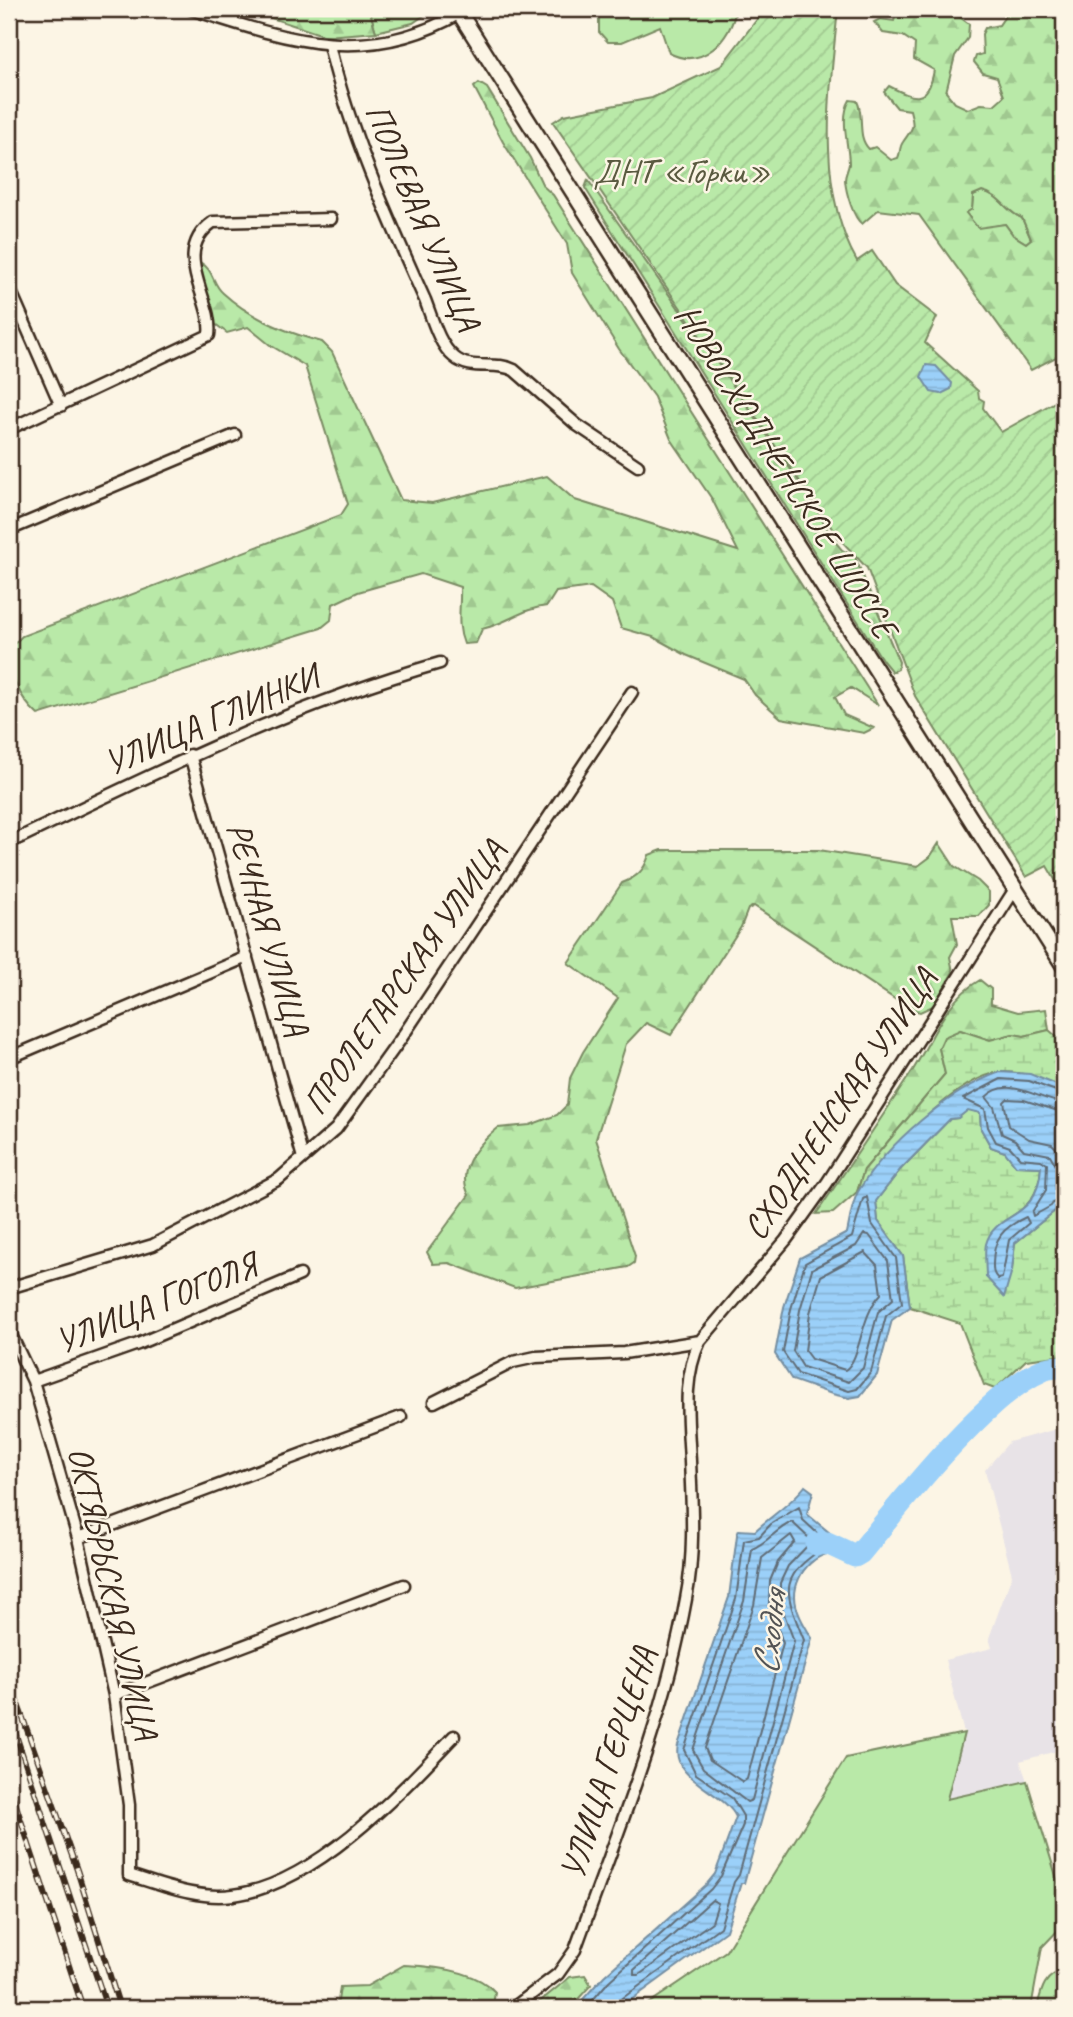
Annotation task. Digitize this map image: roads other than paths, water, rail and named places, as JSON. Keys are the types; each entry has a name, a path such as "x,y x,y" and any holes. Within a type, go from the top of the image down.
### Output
{"main road":[{"name":"НОВОСХОДНЕНСКОЕ ШОССЕ","path":"459,11 1064,966"}],"street":[{"path":"191,9 289,40 329,45 404,39 426,32 459,11"},
{"name":"ПОЛЕВАЯ УЛИЦА","path":"329,45 338,83 395,234 447,350 462,363 505,365 514,370 577,425 638,466"},
{"path":"9,429 209,335 194,265 194,252 207,226 221,219 331,219"},
{"path":"9,287 61,406"},
{"path":"9,530 234,435"},
{"name":"УЛИЦА ГЛИНКИ","path":"9,843 190,755 342,693 440,663"},
{"name":"ПРОЛЕТАРСКАЯ УЛИЦА","path":"9,1288 153,1245 279,1179 336,1129 400,1040 632,692"},
{"name":"РЕЧНАЯ УЛИЦА","path":"190,755 303,1158"},
{"name":"СХОДНЕНСКАЯ УЛИЦА","path":"700,1341 786,1240 827,1183 1015,890"},
{"path":"9,1058 247,957"},
{"name":"УЛИЦА ГОГОЛЯ","path":"33,1381 138,1344 300,1275"},
{"name":"ОКТЯБРЬСКАЯ УЛИЦА","path":"9,1331 33,1381 78,1538 114,1695 129,1805 129,1875 196,1894 232,1896 255,1890 292,1874 329,1852 374,1816 454,1736"},
{"path":"434,1402 513,1362 536,1357 624,1353 700,1341"},
{"name":"УЛИЦА ГЕРЦЕНА","path":"513,2008 558,1975 575,1950 661,1714 690,1575 692,1502 687,1394 692,1357 700,1341"},
{"path":"78,1538 401,1417"},
{"path":"114,1695 404,1584"}],"water":[{"path":"926,365 936,366 952,383 951,389 941,394 931,392 921,377"},
{"path":"1000,1072 1030,1074 1064,1088 1064,1197 1056,1210 1015,1243 1012,1270 1004,1297 986,1277 986,1244 998,1226 1025,1207 1032,1198 1038,1185 1041,1167 1016,1166 1005,1152 991,1147 981,1129 980,1113 968,1110 958,1118 950,1119 900,1170 876,1201 878,1221 903,1256 910,1307 892,1320 877,1375 860,1396 849,1398 792,1380 775,1354 784,1307 800,1258 847,1233 859,1190 886,1154 921,1120 960,1092"},
{"path":"805,1486 813,1492 807,1514 848,1548 843,1555 834,1553 817,1558 804,1570 796,1587 795,1596 800,1618 812,1638 744,1883 741,1883 726,1931 620,2008 575,2008 604,1976 715,1874 736,1817 730,1808 682,1767 678,1757 678,1745 729,1597 739,1530 755,1531"}],"waterway":[{"name":"Сходня","path":"817,1544 827,1543 855,1556 860,1553 946,1452 996,1401 1043,1370 1064,1367"}],"railway":[{"path":"9,1679 77,1870 120,2008"},
{"path":"9,1714 107,2008"},
{"path":"9,1784 83,2008"}],"park label":[{"name":"ДНТ «Горки»","path":"682,171"}]}
